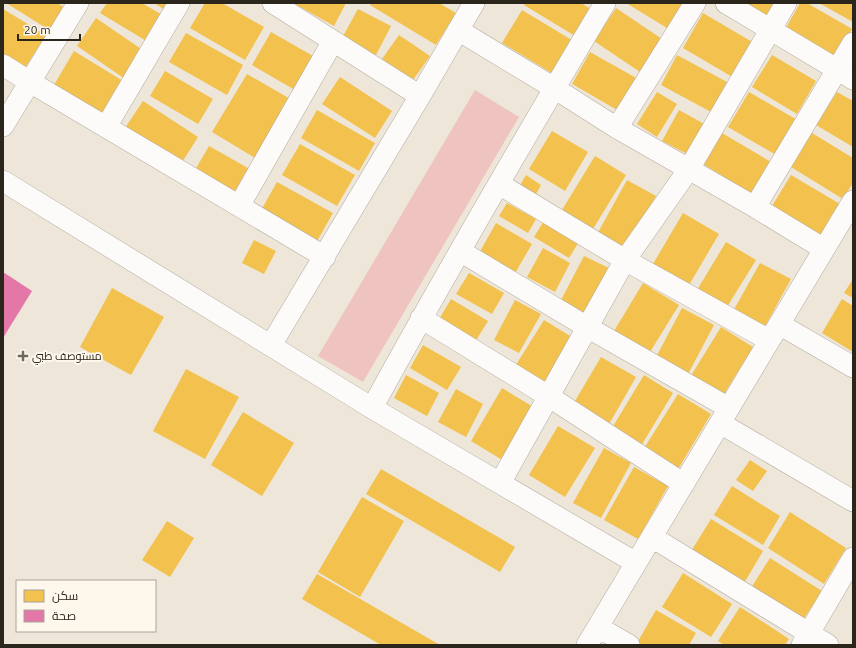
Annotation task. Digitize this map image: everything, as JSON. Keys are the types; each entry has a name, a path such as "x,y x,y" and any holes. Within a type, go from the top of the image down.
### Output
{"street":[{"path":"3,126 78,3"},
{"path":"106,127 179,3"},
{"path":"273,3 420,96"},
{"path":"372,408 421,318 605,3"},
{"path":"617,128 695,3"},
{"path":"726,3 845,74"},
{"path":"500,483 625,260 689,169 786,3"},
{"path":"271,345 420,96 458,30 471,4"},
{"path":"458,30 617,128 755,207 824,249"},
{"path":"239,206 333,41"},
{"path":"755,207 845,74 853,43"},
{"path":"3,65 325,257"},
{"path":"3,181 372,408 636,563"},
{"path":"499,184 625,260 774,332 853,367"},
{"path":"587,645 853,201"},
{"path":"460,251 587,327 725,415 853,501"},
{"path":"421,318 548,396 684,484"},
{"path":"652,537 805,639 828,645"},
{"path":"805,639 853,558"},
{"path":"598,627 629,645"}],"shaded area":[{"path":"475,90 519,117 363,382 318,356"}],"building: سكن":[{"path":"6,3 57,3 65,8 51,31"},
{"path":"107,3 142,3 164,16 148,42 100,13"},
{"path":"154,3 174,3 168,12"},
{"path":"205,3 222,3 264,27 245,60 190,28"},
{"path":"293,3 346,3 334,26"},
{"path":"372,3 439,3 456,13 436,45 370,5"},
{"path":"525,3 581,3 591,9 575,36 524,5"},
{"path":"626,3 689,3 672,31"},
{"path":"740,3 779,3 769,20"},
{"path":"800,3 807,3 852,29 833,61 783,33"},
{"path":"819,3 853,3 853,22"},
{"path":"616,8 665,41 643,74 594,41"},
{"path":"3,9 46,35 25,68 3,54"},
{"path":"358,9 391,26 376,55 342,38"},
{"path":"522,10 575,42 555,75 502,43"},
{"path":"703,13 754,43 734,78 683,48"},
{"path":"96,18 147,53 128,81 77,46"},
{"path":"271,32 320,60 300,93 252,65"},
{"path":"186,33 243,65 227,95 169,62"},
{"path":"399,35 430,56 413,80 382,59"},
{"path":"74,51 128,84 107,118 54,85"},
{"path":"590,52 638,79 619,111 572,84"},
{"path":"677,55 727,82 711,112 661,85"},
{"path":"772,55 816,81 797,114 752,87"},
{"path":"165,71 213,99 198,124 150,96"},
{"path":"247,74 292,100 257,159 212,132"},
{"path":"340,77 392,111 375,138 322,104"},
{"path":"657,92 677,104 657,137 637,124"},
{"path":"749,92 799,121 778,156 728,127"},
{"path":"837,92 853,101 853,147 816,125"},
{"path":"143,101 198,137 181,164 125,128"},
{"path":"317,110 375,143 359,171 301,138"},
{"path":"679,110 708,126 691,156 662,141"},
{"path":"552,131 588,152 565,191 529,169"},
{"path":"722,133 771,162 752,194 703,164"},
{"path":"812,133 853,158 853,183 843,199 791,167"},
{"path":"300,144 355,175 337,206 282,175"},
{"path":"209,146 255,172 241,196 195,170"},
{"path":"595,156 626,175 593,229 562,210"},
{"path":"526,175 541,185 535,196 519,187"},
{"path":"791,175 840,204 821,236 772,206"},
{"path":"627,180 656,196 625,252 596,236"},
{"path":"277,182 333,213 316,243 260,212"},
{"path":"507,203 536,219 528,233 499,216"},
{"path":"683,213 719,234 689,285 653,264"},
{"path":"545,219 580,240 569,258 534,237"},
{"path":"496,223 532,244 514,275 478,255"},
{"path":"254,240 276,251 264,274 242,263"},
{"path":"726,242 756,260 727,307 697,290"},
{"path":"543,248 570,263 555,292 527,277"},
{"path":"584,256 613,270 589,317 560,302"},
{"path":"760,263 791,279 763,330 732,313"},
{"path":"469,273 504,293 492,314 456,294"},
{"path":"853,279 853,298 844,293"},
{"path":"643,283 679,305 647,357 611,336"},
{"path":"112,288 164,317 131,375 80,347"},
{"path":"451,299 488,321 475,342 438,321"},
{"path":"842,299 853,306 853,352 822,333"},
{"path":"515,300 541,314 519,353 494,340"},
{"path":"682,308 714,325 687,376 655,359"},
{"path":"544,320 575,339 545,388 514,368"},
{"path":"721,327 753,347 721,399 689,379"},
{"path":"423,345 461,367 447,390 410,368"},
{"path":"601,357 636,377 608,426 572,406"},
{"path":"186,369 239,397 205,459 153,431"},
{"path":"406,375 439,393 427,416 394,398"},
{"path":"644,375 673,393 641,446 612,428"},
{"path":"502,388 535,408 504,461 471,441"},
{"path":"456,389 483,404 466,437 438,422"},
{"path":"678,394 711,414 677,471 643,450"},
{"path":"243,412 294,443 262,496 211,465"},
{"path":"558,426 595,448 565,497 529,475"},
{"path":"604,448 631,463 601,518 573,503"},
{"path":"750,460 767,471 753,491 736,480"},
{"path":"634,467 668,486 638,539 604,520"},
{"path":"381,469 515,547 500,572 366,494"},
{"path":"732,486 780,516 763,545 714,515"},
{"path":"362,497 404,521 360,597 318,572"},
{"path":"790,512 846,548 824,584 768,548"},
{"path":"711,519 763,551 743,585 690,553"},
{"path":"167,521 194,538 170,577 142,560"},
{"path":"770,558 822,591 801,623 749,591"},
{"path":"683,573 732,604 711,637 662,607"},
{"path":"317,574 440,645 381,645 302,599"},
{"path":"740,607 789,639 785,645 724,645 718,641"},
{"path":"656,610 696,633 689,645 641,645 637,643"}],"building: صحة":[{"path":"3,272 32,291 3,338"}],"place":[{"name":"مستوصف طبي","path":"23,356"}]}
